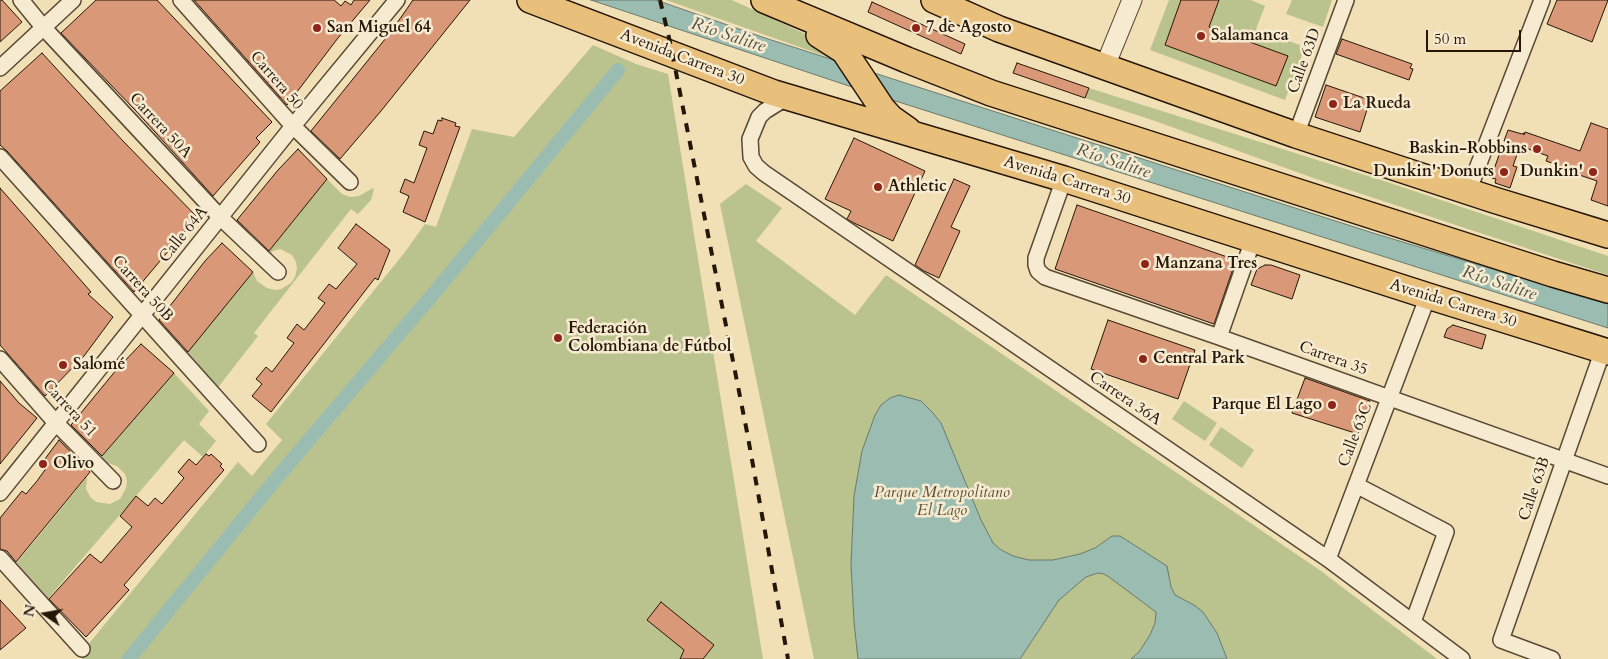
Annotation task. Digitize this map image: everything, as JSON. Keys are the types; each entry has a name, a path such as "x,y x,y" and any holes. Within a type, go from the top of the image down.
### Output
{"highway":[{"name":"Avenida Carrera 30","path":"530,0 789,98 1064,179 1606,351"},
{"path":"762,0 837,45 850,58 882,108 891,118 918,136"},
{"path":"762,0 991,93 1608,290"},
{"path":"934,0 999,29 1296,135 1468,192 1608,235"}],"street":[{"name":"Carrera 50A","path":"20,0 220,217 278,272"},
{"path":"0,68 73,0"},
{"name":"Carrera 50","path":"181,0 293,126 350,182"},
{"name":"Calle 64A","path":"0,493 293,126 397,0"},
{"path":"1105,66 1132,0"},
{"name":"Calle 63D","path":"1296,135 1346,0"},
{"path":"1468,192 1542,0"},
{"path":"749,84 755,92 759,117"},
{"path":"759,117 774,105 789,98"},
{"name":"Carrera 36A","path":"759,117 750,139 750,149 751,157 756,166 764,173 1328,559 1462,659"},
{"name":"Carrera 50B","path":"0,158 258,444"},
{"name":"Carrera 35","path":"1064,179 1036,258 1038,271 1045,277 1219,336 1608,476"},
{"path":"1219,336 1253,240"},
{"name":"Calle 63C","path":"1328,559 1428,296"},
{"name":"Calle 63B","path":"1552,659 1501,640 1564,460 1606,351"},
{"name":"Carrera 51","path":"0,359 56,423 113,481"},
{"path":"1356,485 1446,532 1413,622"},
{"path":"0,558 82,649"}],"green space":[{"path":"666,0 732,0 814,38 842,62"},
{"path":"1169,0 1181,0 1165,45 1276,86 1287,56 1209,27 1219,0 1251,0 1265,6 1256,29 1305,47 1285,100 1150,50"},
{"path":"1292,0 1332,0 1323,27 1286,14"},
{"name":"Federación Colombiana de Fútbol","path":"593,45 636,64 668,74 763,659 82,659 87,646 238,462 252,476 282,440 266,424 405,252 425,224 436,227 472,129 514,137"},
{"path":"1089,88 1387,182 1608,256 1608,275 1319,180 1085,98"},
{"path":"327,179 342,194 350,197 359,196 373,188 371,200 358,214 351,209 254,333 258,336 216,390 183,358 253,272 257,281 267,288 281,289 291,283 297,268 292,255 280,249 267,254"},
{"name":"Parque Metropolitano El Lago","path":"746,184 782,208 756,241 855,315 886,275 1321,571 1437,659 814,659 720,204"},
{"path":"174,373 209,411 199,424 216,441 203,457 184,440 45,602 14,566 87,477 86,489 91,498 96,502 110,504 120,499 126,488 125,474 117,466 107,463 101,458"},
{"path":"1184,401 1217,423 1205,441 1172,419"},
{"path":"1221,427 1254,450 1242,468 1209,445"}],"water":[{"name":"Río Salitre","path":"591,0 656,0 762,37 1373,233 1608,304 1608,328 858,89"},
{"path":"899,395 921,401 941,423 981,520 993,543 1001,550 1013,556 1029,560 1053,560 1080,554 1095,548 1112,536 1120,536 1167,566 1171,587 1175,595 1203,612 1217,633 1227,659 1131,659 1139,652 1150,635 1155,623 1156,612 1109,577 1098,573 1086,577 1059,600 1020,659 858,659 851,565 854,496 862,451 875,415 881,405 890,398"}],"building":[{"path":"0,0 22,22 0,42"},
{"path":"96,0 157,0 272,122 256,138 260,142 213,196 135,110 61,33"},
{"path":"194,0 334,0 341,6 345,1 351,5 354,0 370,0 338,38 287,105"},
{"path":"413,0 470,0 340,159 311,131 390,33"},
{"name":"Salamanca","path":"1181,0 1219,0 1209,27 1288,56 1276,86 1165,45"},
{"path":"1557,0 1608,0 1592,42 1547,24"},
{"name":"7 de Agosto","path":"872,2 965,44 961,54 868,12"},
{"path":"1342,39 1412,64 1410,68 1413,69 1409,80 1336,54"},
{"path":"42,53 123,141 197,217 134,292 0,145 0,91"},
{"name":"7 de Agosto","path":"1017,63 1089,88 1085,98 1013,73"},
{"path":"1326,85 1370,100 1360,132 1315,117"},
{"path":"442,118 456,123 455,126 460,127 425,222 403,212 409,196 400,192 405,179 414,183 427,148 419,145 424,131 433,134 438,120 442,121"},
{"path":"1591,123 1608,129 1608,206 1591,200 1597,181 1562,169 1563,167 1546,161 1548,156 1520,146 1513,166 1517,167 1510,188 1495,183 1496,179 1491,178 1499,155 1512,143 1504,141 1508,130 1524,133 1524,135 1525,132 1580,151"},
{"path":"854,138 925,171 893,241 847,219 851,211 825,199"},
{"path":"298,149 327,179 269,251 237,220"},
{"path":"954,179 970,186 951,227 960,231 939,278 915,265"},
{"path":"0,188 91,292 88,294 113,317 84,356 45,396 0,345"},
{"name":"Manzana Tres","path":"1077,205 1236,260 1214,324 1055,269"},
{"path":"356,224 390,250 378,280 375,278 271,412 252,396 262,384 256,379 266,367 272,372 294,343 287,338 297,324 304,330 325,303 318,298 329,284 336,289 357,264 338,248"},
{"path":"222,243 253,272 188,352 159,320 205,261"},
{"path":"1265,265 1271,265 1300,275 1292,299 1251,285 1257,269"},
{"name":"Central Park","path":"1108,320 1195,350 1178,399 1091,369"},
{"path":"1453,325 1486,335 1482,349 1444,337 1447,329"},
{"path":"141,344 174,373 102,456 71,425 117,369"},
{"name":"Parque El Lago","path":"1305,378 1370,401 1358,434 1292,413"},
{"path":"0,381 19,403 37,418 0,464"},
{"path":"59,440 90,472 16,562 7,551 0,549 0,518 22,491 26,494 37,481 47,467 42,463"},
{"path":"206,454 209,456 211,454 222,464 220,466 224,470 124,585 129,590 86,637 49,599 90,554 101,563 132,527 120,516 136,496 148,506 155,498 162,504 184,478 178,472 189,459 196,465"},
{"path":"0,600 26,628 0,650"},
{"path":"661,602 714,645 703,659 680,659 684,650 647,620"}],"waterway":[{"path":"129,659 275,480 439,287 618,70"}],"railway":[{"path":"660,0 670,42 747,432 788,659"}],"place":[{"name":"San Miguel 64","path":"317,28"},
{"name":"7 de Agosto","path":"916,28"},
{"name":"Salamanca","path":"1201,36"},
{"name":"La Rueda","path":"1333,104"},
{"name":"Baskin-Robbins","path":"1537,149"},
{"name":"Dunkin' Donuts","path":"1504,172"},
{"name":"Dunkin'","path":"1593,172"},
{"name":"Athletic","path":"878,187"},
{"name":"Manzana Tres","path":"1145,264"},
{"name":"Federación Colombiana de Fútbol","path":"558,338"},
{"name":"Central Park","path":"1143,359"},
{"name":"Salomé","path":"63,365"},
{"name":"Parque El Lago","path":"1332,405"},
{"name":"Olivo","path":"43,464"}]}
